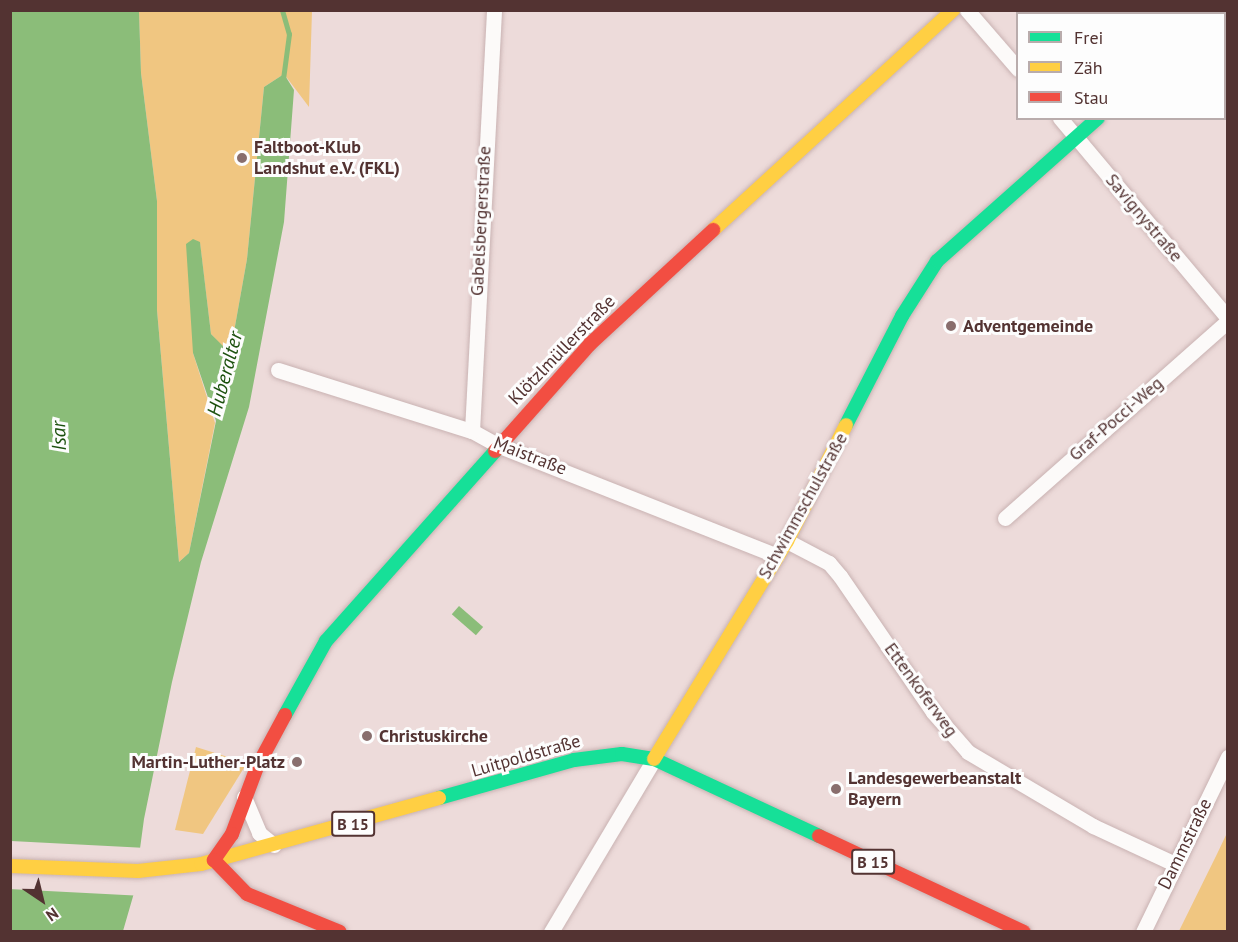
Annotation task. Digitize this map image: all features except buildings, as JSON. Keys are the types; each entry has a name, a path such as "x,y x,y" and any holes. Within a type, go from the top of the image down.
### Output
{"street":[{"name":"Gabelsbergerstraße","path":"472,431 494,10"},
{"name":"Klötzlmüllerstraße","path":"244,797 257,767 326,640 497,445 590,344 684,254 953,10"},
{"path":"967,10 1016,68"},
{"name":"Savignystraße","path":"1062,120 1227,320"},
{"name":"Schwimmschulstraße","path":"551,932 787,541 904,312 937,261 1096,120"},
{"name":"Graf-Pocci-Weg","path":"1005,518 1227,320"},
{"name":"Maistraße","path":"278,370 472,431 497,445 777,556"},
{"name":"Ettenkoferweg","path":"787,541 829,563 933,712 968,752 1094,826 1175,864"},
{"name":"Luitpoldstraße","path":"10,866 165,870 274,845 594,755 622,754 654,759 1024,932"},
{"name":"Dammstraße","path":"1143,932 1227,757"},
{"path":"244,797 259,833 274,845"},
{"path":"244,797 232,834 214,860 247,894 340,932"}],"shaded area":[{"path":"139,11 312,11 309,107 284,74 264,87 247,259 232,343 224,348 211,334 200,243 193,353 215,423 189,553 179,562 157,310 157,201 141,73"},
{"path":"196,747 247,763 203,834 175,830"},
{"path":"1227,833 1227,931 1179,931 1217,854"}],"water":[{"name":"Isar","path":"10,11 139,11 141,73 157,201 157,310 179,562 189,553 216,421 193,353 186,244 193,239 200,242 211,334 225,348 232,343 247,259 264,87 284,74 294,90 284,222 249,407 201,562 172,682 144,819 134,893 123,931 11,931"},
{"path":"459,606 483,627 476,635 452,614"}],"pier":[{"path":"11,841 142,848 139,896 10,889"}],"waterway":[{"name":"Huberalter","path":"282,10 289,34 283,79"}],"traffic: fast":[{"path":"846,425 902,316 937,261 1096,120"},
{"path":"285,715 326,641 495,451"},
{"path":"439,798 574,760 622,754 654,759 819,836"}],"traffic: slow":[{"path":"713,230 953,10"},
{"path":"654,759 787,541 846,425"},
{"path":"10,866 138,871 201,864 439,798"}],"traffic: jam":[{"path":"495,451 590,344 713,230"},
{"path":"285,715 257,767 232,834 214,860 247,894 340,932"},
{"path":"819,836 1024,932"}],"place":[{"name":"Faltboot-Klub Landshut e.V. (FKL)","path":"242,158"},
{"name":"Adventgemeinde","path":"951,326"},
{"name":"Christuskirche","path":"367,736"},
{"name":"Martin-Luther-Platz","path":"297,762"},
{"name":"Landesgewerbeanstalt Bayern","path":"836,789"}]}
